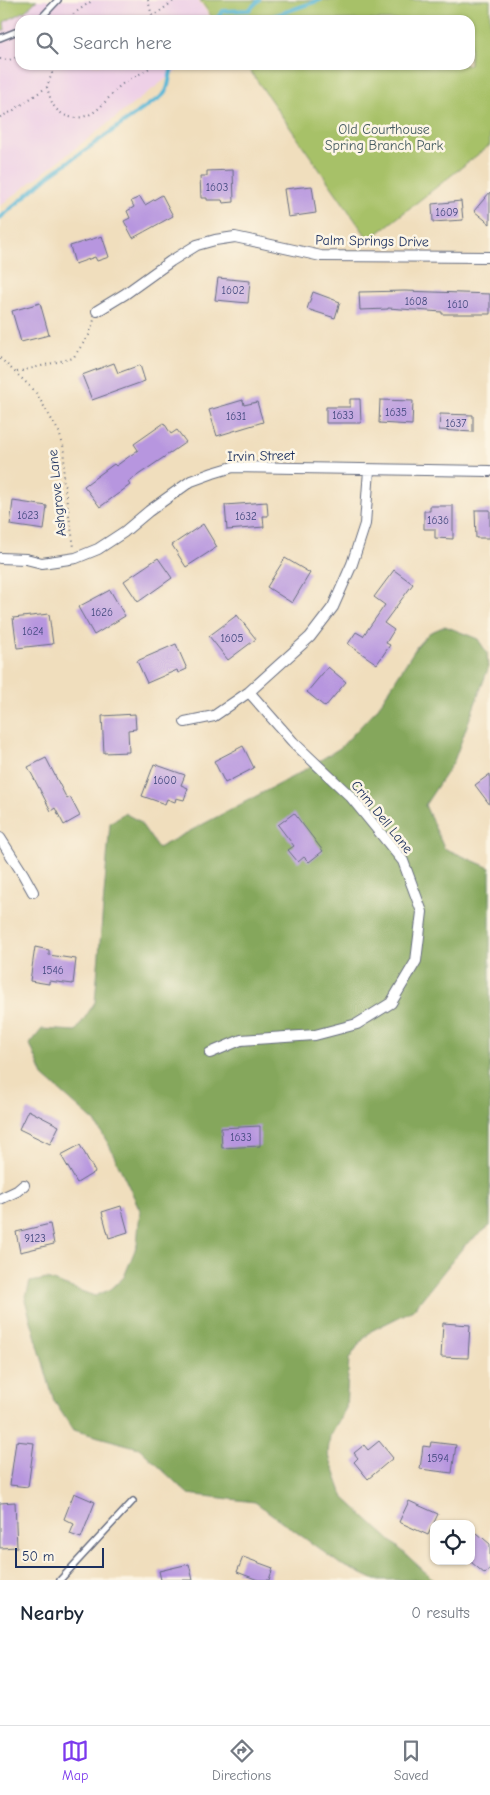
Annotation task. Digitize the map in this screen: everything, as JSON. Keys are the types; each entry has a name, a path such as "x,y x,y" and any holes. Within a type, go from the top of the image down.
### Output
{"street":[{"name":"Palm Springs Drive","path":"97,311 190,249 215,240 235,238 320,256 490,257"},
{"name":"Irvin Street","path":"0,558 26,559 42,563 76,558 98,548 124,532 149,511 191,481 233,468 490,471"},
{"path":"185,722 214,716 249,692 310,637 333,607 352,564 365,524 369,470"},
{"name":"Crim Dell Lane","path":"210,1053 241,1040 315,1035 357,1024 391,1003 416,961 422,912 402,861 351,797 293,742 249,692"},
{"path":"0,838 33,892"},
{"path":"0,1200 17,1192 24,1184"}],"lane":[{"path":"44,15 58,0"},
{"path":"0,38 15,32"},
{"path":"60,1580 133,1501"}],"path":[{"path":"72,15 93,0"},
{"path":"148,0 152,15"},
{"path":"157,15 175,0"},
{"path":"0,59 8,60 15,58"},
{"path":"0,117 11,112 47,87 52,73 50,70"},
{"path":"47,87 56,109 72,118 87,116 99,108 126,81 148,70"},
{"path":"17,372 74,358 89,335 97,311"},
{"name":"Ashgrove Lane","path":"0,358 35,391 59,432 65,452 63,477 76,558"}],"shaded area":[{"path":"0,0 198,0 208,15 15,15 15,70 177,70 0,206"}],"green space":[{"path":"0,0 37,0 25,11 4,22 5,30 0,32"},
{"name":"Old Courthouse Spring Branch Park","path":"200,0 490,0 490,145 369,240 250,70 475,70 475,15 210,15"},
{"path":"445,626 478,639 487,653 488,669 454,761 425,805 444,848 490,868 490,1226 465,1245 413,1310 371,1331 349,1359 346,1408 330,1436 328,1453 344,1498 434,1580 375,1580 340,1564 255,1502 188,1494 139,1448 73,1430 54,1401 25,1300 30,1282 47,1279 95,1296 111,1289 124,1277 137,1245 140,1210 109,1145 95,1122 43,1076 30,1044 42,1029 76,1031 95,1002 110,823 124,813 139,821 158,848 296,775 340,748 377,709 417,646 429,633"}],"building":[{"path":"233,170 234,202 223,203 222,200 201,198 200,176 207,176 207,171"},
{"path":"312,186 316,213 288,217 284,189"},
{"path":"490,192 490,224 474,211"},
{"path":"162,195 173,216 133,238 124,221 130,218 127,211 134,207 131,201 140,197 145,205"},
{"path":"461,201 463,220 433,222 432,204"},
{"path":"102,236 109,257 97,261 95,257 75,264 70,246"},
{"path":"218,278 250,281 248,303 215,300"},
{"path":"405,291 490,294 490,314 442,314 442,312 388,308 360,310 359,292"},
{"path":"313,292 340,302 335,318 307,309"},
{"path":"40,303 49,335 21,342 12,311"},
{"path":"114,363 118,373 140,365 145,381 92,400 82,375"},
{"path":"350,399 360,399 361,423 326,423 326,407 350,407"},
{"path":"243,400 244,405 257,402 263,422 217,436 209,410"},
{"path":"380,400 413,401 412,425 379,423"},
{"path":"440,414 473,415 473,432 439,430"},
{"path":"164,423 171,434 177,430 186,442 128,482 130,485 100,507 84,486 114,464 116,466 138,450 134,444"},
{"path":"13,501 47,506 44,530 10,525"},
{"path":"267,502 268,516 263,516 264,527 227,530 225,505"},
{"path":"430,506 453,506 453,539 435,538 435,529 424,529 424,511 430,511"},
{"path":"475,510 490,510 490,538 476,538"},
{"path":"203,524 217,547 186,567 172,545"},
{"path":"158,558 172,578 138,602 124,581"},
{"path":"285,558 310,573 292,603 267,587"},
{"path":"394,570 413,584 384,623 394,630 386,643 390,645 377,664 348,644 356,632 363,636 385,605 374,597"},
{"path":"110,590 125,616 94,635 78,607"},
{"path":"49,614 53,644 17,648 13,618"},
{"path":"237,615 256,639 228,660 209,636"},
{"path":"176,644 187,669 178,673 177,670 147,683 137,661"},
{"path":"328,667 346,682 325,707 307,692"},
{"path":"135,714 136,729 128,730 129,752 104,753 102,716"},
{"path":"243,746 254,768 225,783 214,761"},
{"path":"46,758 67,799 70,797 80,816 64,825 55,808 51,811 28,767"},
{"path":"154,764 185,775 181,785 188,788 184,800 176,798 175,802 167,799 165,804 142,796"},
{"path":"490,774 490,805 475,785"},
{"path":"294,813 323,851 309,862 304,857 298,862 288,850 294,846 278,825"},
{"path":"35,947 49,950 49,955 76,959 73,984 49,981 49,984 30,981"},
{"path":"28,1110 59,1126 50,1144 19,1129"},
{"path":"260,1126 260,1146 222,1148 221,1128"},
{"path":"80,1145 95,1172 77,1183 61,1155"},
{"path":"121,1206 128,1232 109,1238 102,1212"},
{"path":"50,1224 54,1244 20,1252 16,1232"},
{"path":"443,1323 470,1325 468,1358 441,1357"},
{"path":"16,1441 34,1443 28,1487 10,1485"},
{"path":"379,1441 393,1458 368,1479 354,1462 358,1458 354,1453 364,1445 368,1450"},
{"path":"431,1442 456,1445 452,1473 420,1469 423,1446 430,1447"},
{"path":"74,1493 95,1502 81,1538 70,1534 74,1524 64,1519"},
{"path":"409,1501 438,1514 435,1520 430,1520 428,1535 399,1522"},
{"path":"15,1502 17,1547 0,1548 0,1503"},
{"path":"477,1533 490,1544 490,1568 485,1574 474,1565 475,1535"},
{"path":"243,1557 273,1568 269,1580 258,1580 237,1572"},
{"path":"189,1564 193,1580 161,1580 159,1571"}],"waterway":[{"path":"219,15 223,11 249,10 259,0"},
{"path":"276,15 320,0"},
{"path":"0,218 50,175 163,96 168,88 172,70"}]}
